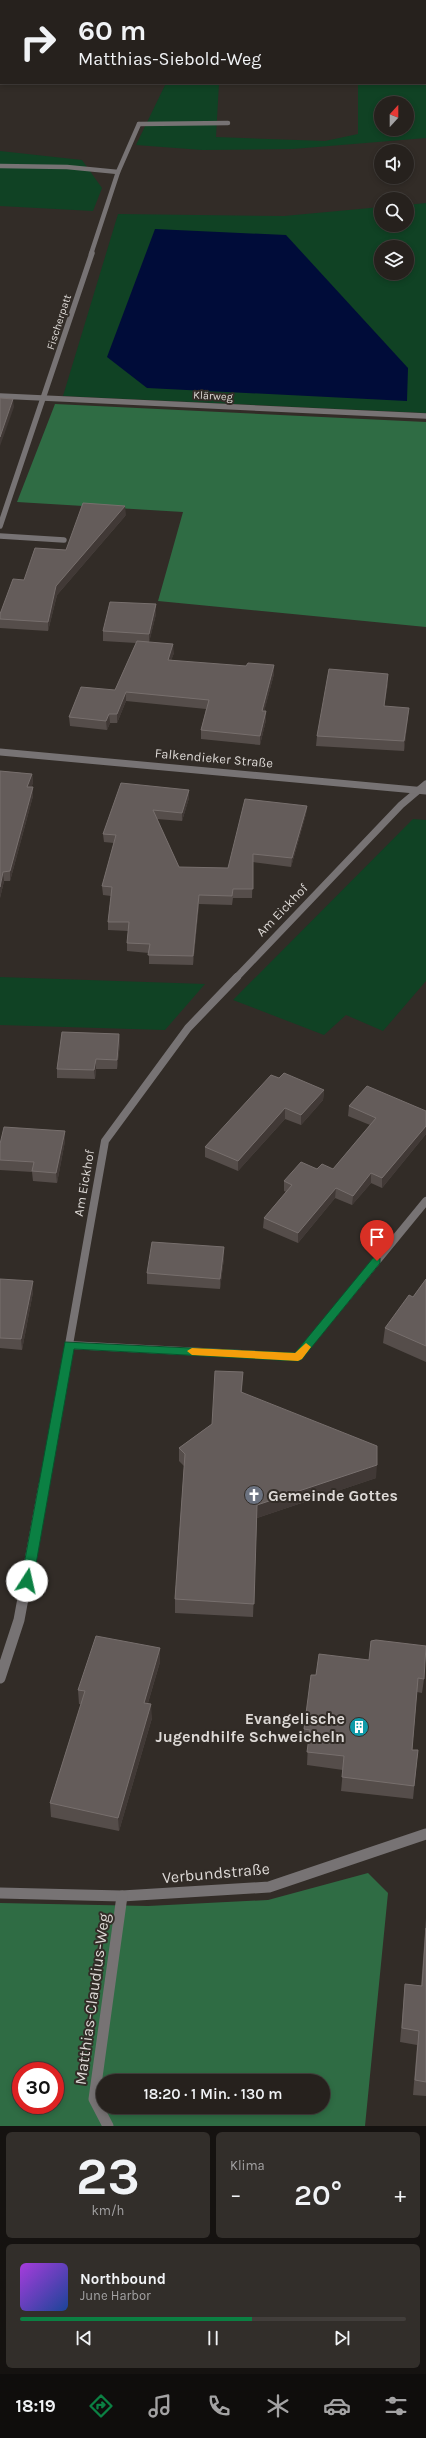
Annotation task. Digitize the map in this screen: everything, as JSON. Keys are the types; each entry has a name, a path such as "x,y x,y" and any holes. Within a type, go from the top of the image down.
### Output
{"street":[{"name":"Fischerpatt","path":"0,526 43,398 47,391 118,172 139,124 228,123"},
{"path":"0,166 67,167 118,172"},
{"name":"Klärweg","path":"0,396 426,416"},
{"path":"0,536 64,540"},
{"name":"Falkendieker Straße","path":"0,752 423,791"},
{"name":"Am Eickhof","path":"0,1678 19,1620 26,1589 105,1141 188,1028 401,805 423,791 426,784"},
{"path":"69,1345 298,1357 426,1201"},
{"name":"Verbundstraße","path":"0,1893 122,1896 269,1887 426,1834"},
{"name":"Matthias-Claudius-Weg","path":"108,2126 94,2099 122,1896"}],"green space":[{"path":"166,84 219,84 216,137 325,141 358,134 358,84 426,84 426,138 293,149 202,150 136,145"},
{"path":"0,151 82,160 102,188 93,211 0,206"},
{"path":"426,203 426,413 63,396 118,214 284,216 374,208 374,232 414,232 414,204"},
{"path":"55,404 426,422 426,627 158,601 183,512 17,502"},
{"path":"413,819 426,820 426,981 383,1031 346,1015 324,1035 233,1000"},
{"path":"0,977 205,984 165,1030 0,1025"},
{"path":"368,1873 388,1893 365,2126 0,2126 0,1903 148,1906 268,1900"}],"water":[{"path":"155,229 286,235 408,368 407,401 147,388 107,357"}],"building":[{"path":"0,398 13,399 0,437"},
{"path":"83,503 125,506 56,586 48,622 0,619 0,614 13,579 24,580 35,548 66,550"},
{"path":"110,602 156,604 149,634 103,631"},
{"path":"137,641 173,644 168,660 246,666 248,663 274,665 262,711 266,711 260,736 201,730 209,700 126,692 117,714 109,714 106,721 69,717 81,687 115,690"},
{"path":"329,669 388,674 384,706 409,708 404,741 317,736"},
{"path":"0,771 32,774 27,787 33,787 10,871 3,872 0,887"},
{"path":"121,783 189,790 182,813 153,810 179,867 228,868 245,799 307,806 292,858 253,854 253,889 233,889 232,896 199,895 193,956 148,955 150,944 127,943 129,922 108,922 112,887 102,886 116,835 103,834"},
{"path":"62,1032 119,1034 117,1060 96,1059 94,1070 57,1069"},
{"path":"284,1073 324,1090 301,1115 285,1108 238,1161 205,1147 271,1075 279,1078"},
{"path":"367,1086 426,1111 426,1126 382,1178 371,1173 353,1196 336,1188 298,1233 264,1218 292,1185 284,1181 301,1162 317,1169 322,1164 333,1169 376,1118 349,1106"},
{"path":"4,1127 65,1131 56,1173 32,1171 34,1162 0,1160 0,1144"},
{"path":"152,1242 224,1247 220,1279 147,1273"},
{"path":"0,1279 33,1281 21,1339 0,1338"},
{"path":"426,1279 426,1346 385,1328 409,1295 413,1297"},
{"name":"Gemeinde Gottes","path":"215,1371 243,1372 241,1392 377,1446 377,1465 257,1505 254,1604 175,1599 185,1454 179,1448 212,1424"},
{"path":"96,1636 160,1648 144,1703 151,1704 118,1818 50,1803 85,1691 78,1690"},
{"name":"Evangelische Jugendhilfe Schweicheln","path":"376,1640 426,1646 424,1679 418,1678 412,1750 418,1750 414,1786 342,1777 344,1756 307,1752 310,1730 304,1729 311,1675 316,1675 319,1654 369,1660 371,1641"},
{"path":"426,1928 426,2082 415,2080 419,2031 402,2028 405,1984 422,1986"}],"slow traffic":[{"path":"192,1351 298,1357 306,1347"}],"place":[{"name":"Gemeinde Gottes","path":"254,1495"},
{"name":"Evangelische Jugendhilfe Schweicheln","path":"359,1727"}],"route":[{"path":"27,1581 69,1345 298,1357 377,1261"}]}
